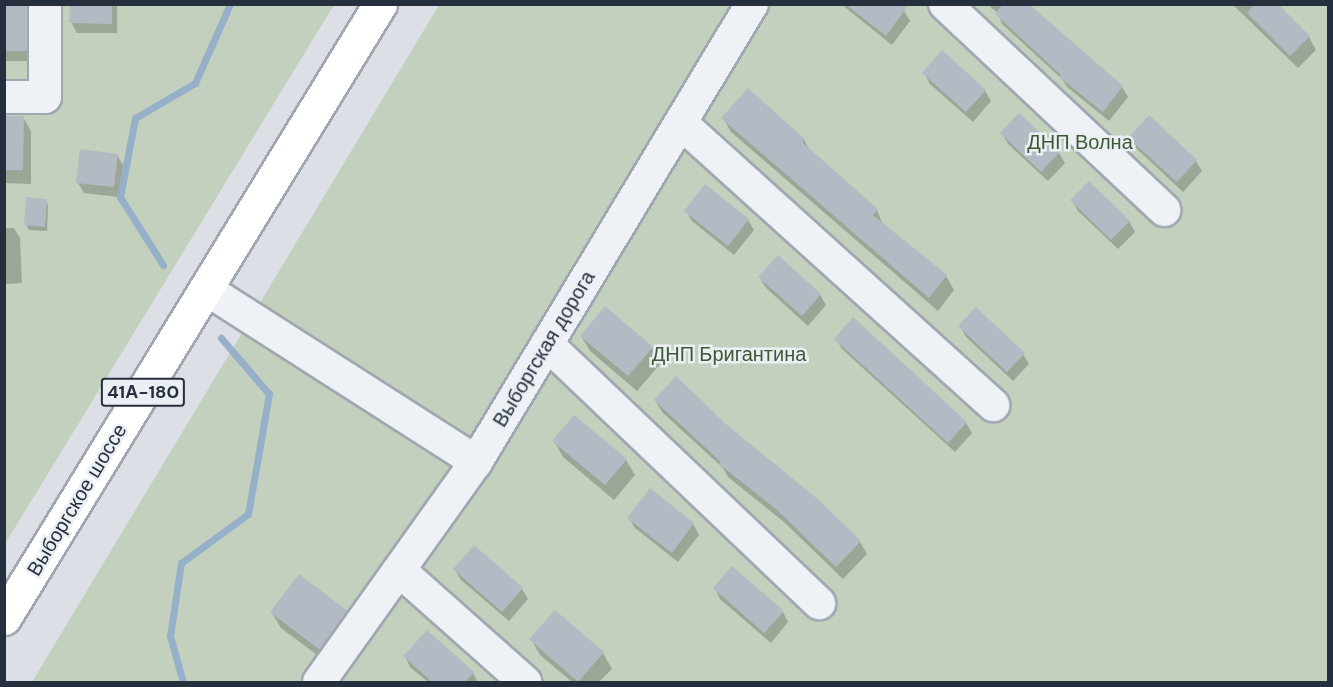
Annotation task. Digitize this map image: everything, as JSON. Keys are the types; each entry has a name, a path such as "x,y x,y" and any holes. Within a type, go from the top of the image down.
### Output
{"main road":[{"name":"Выборгское шоссе","path":"4,618 380,4"}],"street":[{"path":"4,97 45,97 45,4"},
{"name":"Выборгская дорога","path":"319,682 476,462 752,4"},
{"path":"945,4 1164,210"},
{"path":"681,123 993,405"},
{"path":"206,289 476,462"},
{"path":"547,344 819,603"},
{"path":"399,570 525,682"}],"green space":[{"path":"4,5 334,5 5,544 4,544"},
{"path":"439,5 1328,5 1328,682 32,682"}],"building":[{"path":"4,4 27,4 27,51 4,51"},
{"path":"70,4 112,4 112,24 69,23"},
{"path":"845,4 909,4 886,36"},
{"path":"1003,4 1029,4 1123,86 1103,112 1059,77 1061,75 995,14"},
{"path":"1255,4 1278,4 1310,36 1290,56 1247,13"},
{"path":"942,50 986,90 966,112 922,73"},
{"path":"748,88 805,139 802,142 878,209 873,215 947,275 929,298 721,118"},
{"path":"1019,113 1060,152 1041,172 1000,133"},
{"path":"1149,115 1197,160 1177,182 1128,138"},
{"path":"4,116 24,116 23,170 4,170"},
{"path":"80,149 118,154 114,187 76,183"},
{"path":"1089,181 1130,221 1111,240 1070,200"},
{"path":"705,184 749,219 728,246 684,211"},
{"path":"26,197 47,199 45,227 24,225"},
{"path":"778,255 821,294 802,316 758,277"},
{"path":"605,306 653,347 628,376 580,336"},
{"path":"976,307 1025,353 1007,372 958,326"},
{"path":"853,317 967,422 948,443 834,339"},
{"path":"676,376 726,424 820,501 861,541 836,567 776,509 719,464 721,462 654,400"},
{"path":"574,415 627,459 605,485 552,441"},
{"path":"650,488 694,523 672,553 627,518"},
{"path":"474,545 523,588 502,612 453,569"},
{"path":"732,566 784,611 764,633 713,588"},
{"path":"299,574 348,611 320,650 270,612"},
{"path":"555,610 604,652 578,682 529,639"},
{"path":"427,630 474,672 465,682 432,682 403,656"}],"waterway":[{"path":"163,265 120,197 135,118 195,83 230,4"},
{"path":"183,682 170,636 181,563 248,514 269,394 221,338"}],"park label":[{"name":"ДНП Волна","path":"1080,142"},
{"name":"ДНП Бригантина","path":"729,354"}]}
